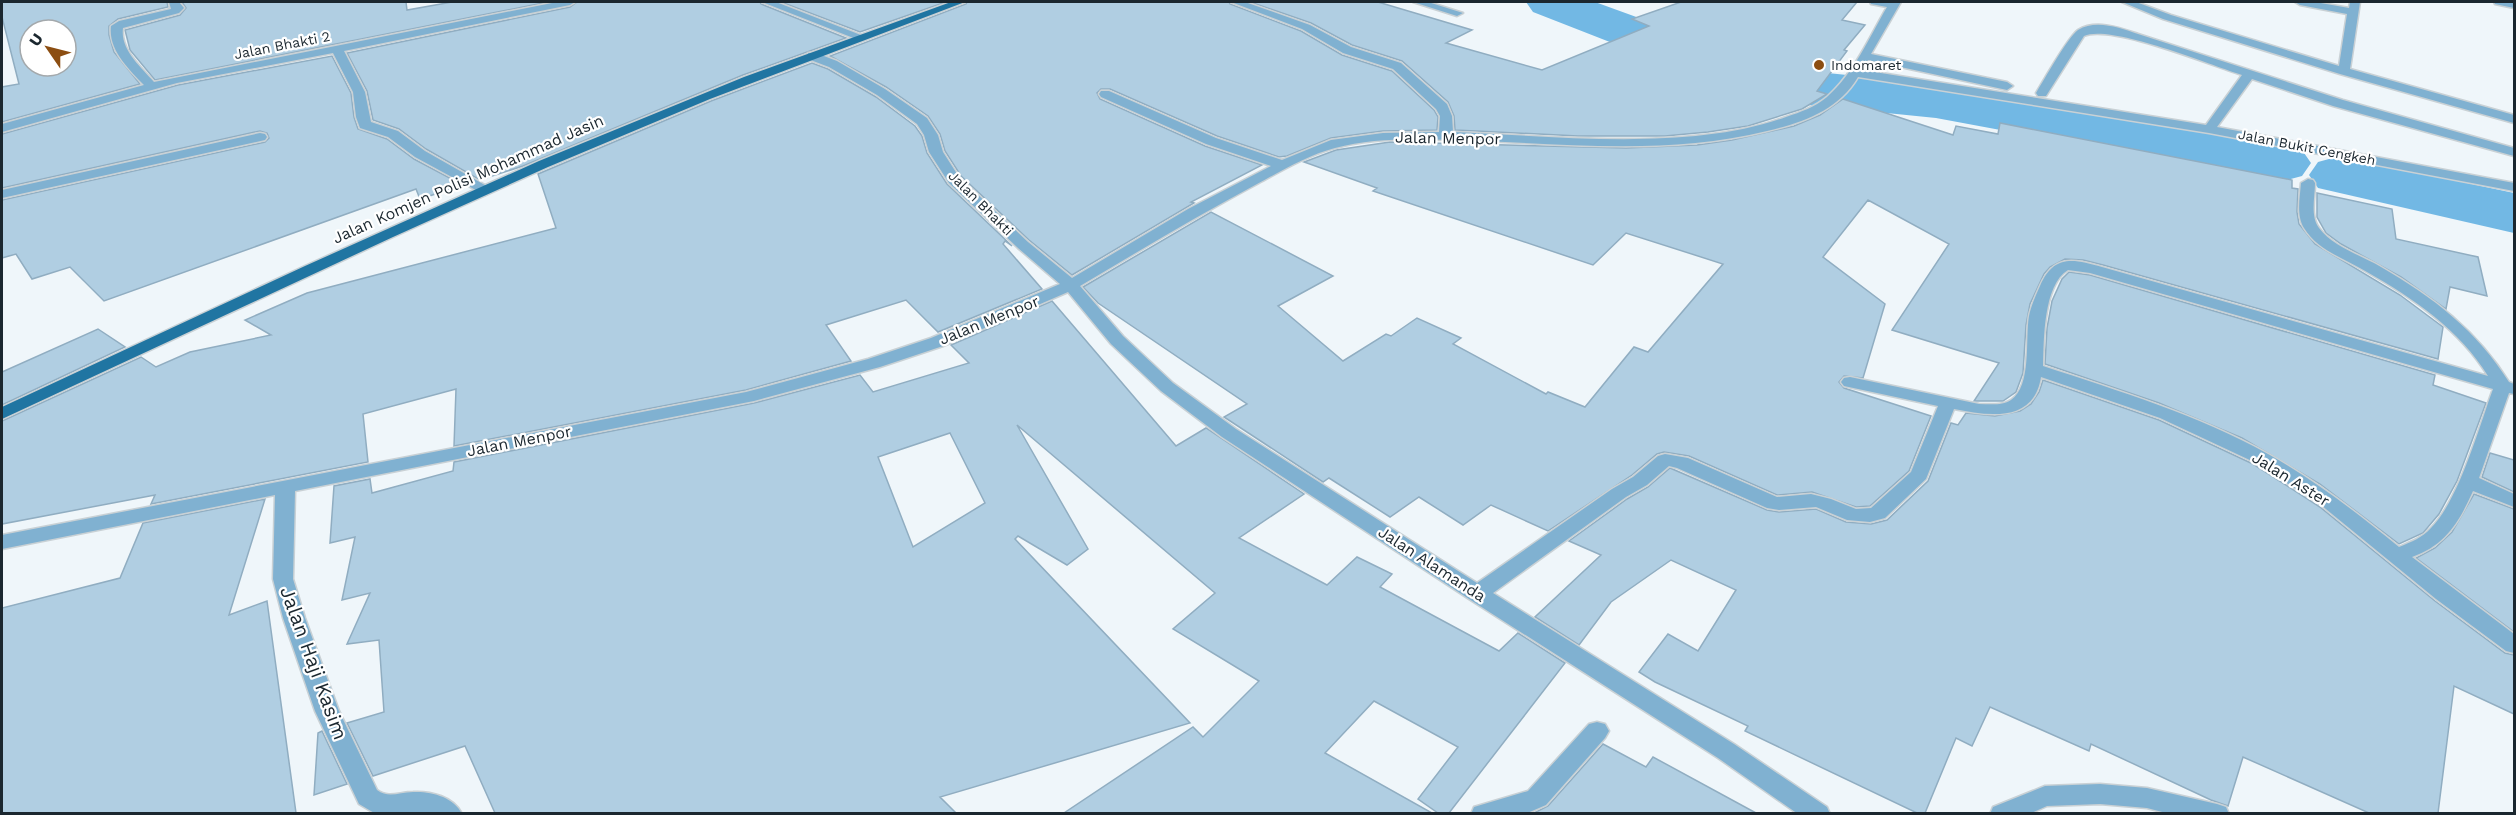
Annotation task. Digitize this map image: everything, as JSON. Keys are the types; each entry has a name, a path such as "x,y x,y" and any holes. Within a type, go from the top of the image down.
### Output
{"main road":[{"name":"Jalan Komjen Polisi Mohammad Jasin","path":"2,414 286,281 484,191 644,122 860,37 960,2"}],"street":[{"path":"152,87 122,52 115,31 117,26 123,23 175,11 177,8 174,2"},
{"name":"Jalan Bhakti 2","path":"2,128 152,87 570,2"},
{"path":"767,2 860,37"},
{"path":"1236,2 1306,27 1347,50 1397,66 1442,107 1446,116 1446,136"},
{"path":"1418,2 1457,13"},
{"path":"1875,2 1895,3"},
{"path":"2127,2 2167,17 2344,71 2514,119 2514,104"},
{"path":"2300,2 2355,7 2344,71"},
{"path":"2499,2 2514,4"},
{"name":"Jalan Menpor","path":"2,542 748,397 816,380 937,342 1071,285 1193,212 1283,165 1321,148 1355,139 1446,136 1586,142 1677,142 1739,134 1780,124 1815,111 1830,101 1852,78 1895,3"},
{"path":"2042,93 2080,34 2089,30 2105,30 2134,36 2376,114 2514,152"},
{"path":"337,49 358,88 362,104 362,119 365,124 393,135 420,154 484,191"},
{"name":"Jalan Bhakti","path":"812,56 832,64 881,92 922,121 931,135 936,152 954,180 1023,245 1071,285"},
{"name":"Jalan Bukit Cengkeh","path":"1864,56 2042,93 2098,111"},
{"path":"2209,129 2249,74"},
{"name":"Jalan Bukit Cengkeh","path":"1852,78 2098,111 2209,129 2514,187"},
{"path":"1105,94 1202,137 1283,165"},
{"path":"2,194 260,137"},
{"path":"2308,183 2307,222 2312,230 2325,241 2408,288 2441,314 2490,364 2509,388"},
{"path":"1851,382 1989,411 2007,409 2022,400 2033,383 2037,315 2052,273 2063,266 2075,265 2509,388"},
{"name":"Jalan Alamanda","path":"1071,285 1117,340 1167,387 1229,433 1477,594 1726,751 1818,813"},
{"name":"Jalan Aster","path":"2035,369 2155,410 2255,455 2322,496 2433,585 2514,645"},
{"path":"2398,555 2429,542 2447,520 2468,481 2509,388"},
{"path":"1477,594 1619,493 1640,481 1665,460 1681,462 1774,502 1787,504 1815,500 1860,517 1870,517 1878,513 1919,475 1948,403"},
{"path":"2468,481 2514,501"},
{"name":"Jalan Haji Kasim","path":"285,487 283,579 294,618 327,711 370,805"},
{"path":"1482,813 1498,808 1525,805 1537,798 1597,731"},
{"path":"2002,813 2045,796 2100,794 2147,798 2217,813"},
{"path":"370,805 388,808 419,801 450,813"}],"building":[{"path":"2,2 167,2 168,7 118,19 109,26 114,52 140,84 2,122 2,87 19,84 2,17"},
{"path":"182,2 406,2 407,10 452,2 548,2 155,80 130,50 125,30 180,15 186,8"},
{"path":"577,2 760,2 846,38 743,75 523,166 480,180 426,149 399,129 373,120 367,91 347,53 570,7"},
{"path":"781,2 946,2 860,32"},
{"path":"967,2 1229,2 1301,31 1342,55 1392,71 1434,110 1438,117 1437,130 1383,131 1331,138 1287,156 1279,157 1217,136 1110,89 1101,89 1097,93 1100,99 1205,146 1262,165 1191,202 1194,203 1072,275 1029,240 961,176 945,151 940,134 928,116 886,87 830,56"},
{"path":"1250,2 1378,2 1472,30 1446,43 1542,70 1649,26 1632,19 1681,2 1857,2 1842,20 1865,25 1844,50 1847,51 1817,91 1827,94 1802,109 1748,126 1708,132 1665,136 1578,136 1455,130 1454,116 1448,102 1402,61 1352,45 1311,23"},
{"path":"332,56 351,93 358,129 387,139 414,159 463,185 420,199 416,189 104,301 70,267 32,279 16,254 2,258 2,200 265,142 269,138 267,133 260,131 2,188 2,134 178,85"},
{"path":"812,63 828,69 876,97 915,126 922,136 927,153 947,184 1012,246 1005,241 1003,244 1042,289 938,332 906,300 826,325 851,361 746,390 454,446 456,389 363,414 368,462 151,504 155,495 2,524 2,421 141,357 156,367 190,352 271,335 245,320 307,293 556,228 538,174 711,101"},
{"path":"1843,99 1953,135 1956,126 1998,134 2000,123 2292,180 2292,188 2298,189 2299,224 2315,244 2400,295 2443,327 2438,359 2103,265 2083,260 2065,259 2050,267 2044,274 2030,304 2026,325 2023,373 2016,392 2003,401 1974,401 1999,363 1892,330 1949,244 1868,200 1823,257 1885,304 1863,378 1844,376 1839,382 1844,388 1931,416 1909,471 1870,506 1856,507 1812,492 1777,495 1689,456 1664,452 1657,454 1632,475 1548,531 1491,505 1463,525 1419,497 1390,517 1329,478 1323,482 1224,417 1247,404 1098,303 1083,287 1211,212 1333,276 1278,306 1343,361 1386,334 1391,336 1417,318 1461,338 1453,344 1546,394 1548,392 1585,407 1634,347 1648,352 1723,264 1626,233 1593,265 1373,191 1377,188 1304,162 1336,150 1390,142 1626,148 1697,145 1732,140 1794,126 1820,115"},
{"path":"2317,193 2392,209 2396,239 2478,257 2487,296 2450,287 2446,309 2401,277 2341,244 2326,233 2317,217"},
{"path":"2069,272 2090,275 2435,375 2433,385 2486,403 2457,481 2439,514 2423,533 2399,544 2320,484 2242,438 2159,403 2045,364 2047,328 2052,301 2062,279"},
{"path":"1052,301 1176,446 1206,428 1304,494 1239,538 1327,585 1357,557 1392,574 1380,587 1499,651 1518,633 1565,663 1449,813 1438,813 1418,799 1458,747 1374,701 1325,753 1432,813 1064,813 1193,727 1203,737 1259,681 1173,629 1215,593 1017,425 1088,549 1067,565 1018,536 1015,539 1190,723 940,797 956,813 495,813 465,746 373,776 347,723 384,712 379,640 347,644 370,593 342,600 355,537 330,543 334,486 370,479 372,493 453,471 454,462 754,403 860,375 873,392 969,363 951,345","holes":["950,433 985,503 913,547 878,457"]},
{"path":"98,329 125,347 2,405 2,372"},
{"path":"2043,380 2159,420 2253,464 2320,507 2435,601 2505,653 2514,655 2514,714 2454,686 2438,813 2369,813 2243,757 2228,806 2091,744 2089,751 1990,707 1972,746 1956,738 1925,813 1917,813 1745,731 1748,726 1655,682 1639,672 1668,634 1698,651 1736,590 1671,560 1611,602 1579,645 1535,617 1601,555 1569,541 1627,499 1648,487 1670,468 1767,510 1779,512 1816,509 1846,522 1871,524 1887,520 1928,481 1951,423 1958,425 1966,413 1995,416 2020,411 2031,404"},
{"path":"2490,453 2514,460 2514,492 2482,477"},
{"path":"2474,494 2514,509 2514,632 2416,558 2435,548 2452,532"},
{"path":"265,499 229,615 267,601 296,813 2,813 2,608 120,578 143,523"},
{"path":"322,731 347,784 314,795 318,733"},
{"path":"1603,744 1646,767 1653,757 1756,813 1534,813 1548,806"}],"waterway":[{"path":"1550,2 1768,84 1936,101 2280,163"},
{"path":"2340,175 2514,213"}],"place":[{"name":"Indomaret","path":"1819,65"}]}
